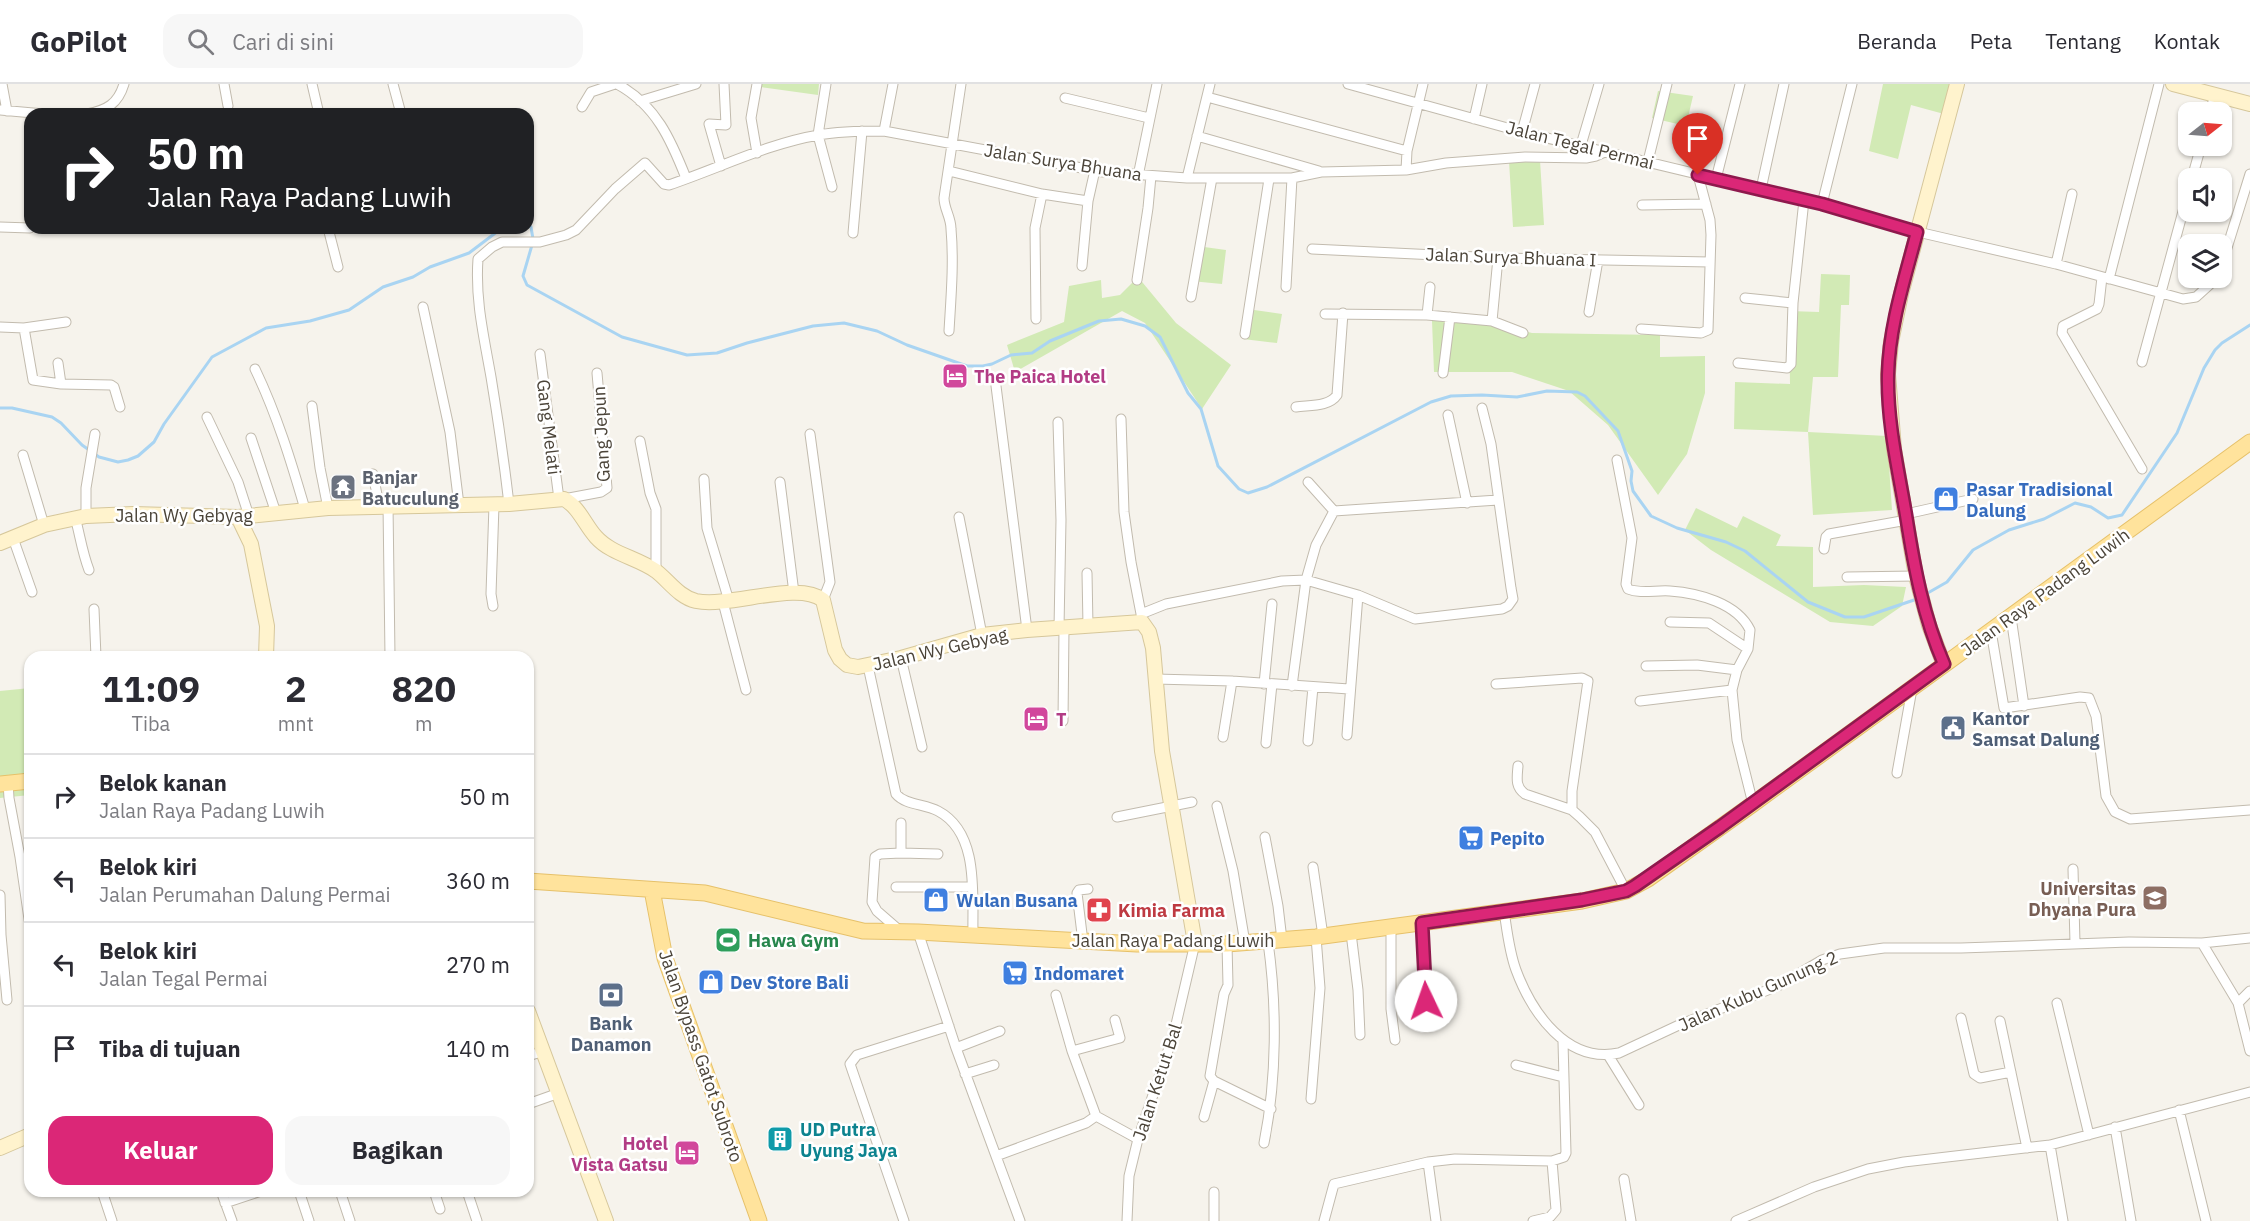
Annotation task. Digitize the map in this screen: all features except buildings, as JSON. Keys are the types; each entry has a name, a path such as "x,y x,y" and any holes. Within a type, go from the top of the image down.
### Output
{"main road":[{"name":"Jalan Raya Padang Luwih","path":"534,881 705,893 863,931 1083,942 1227,944 1319,937 1391,928 1582,900 1626,891 1648,879 1753,804 2250,442"},
{"path":"4,784 24,782"},
{"name":"Jalan Bypass Gatot Subroto","path":"652,890 663,953 759,1221"}],"street":[{"path":"2,84 3,111 24,113"},
{"path":"109,108 121,96 124,84"},
{"path":"224,84 228,106"},
{"path":"312,84 318,108"},
{"path":"393,84 399,108"},
{"path":"582,107 591,92 616,84 640,101 665,129 687,178"},
{"path":"640,101 696,84"},
{"path":"721,166 709,124 726,125 724,84"},
{"path":"757,84 751,118 757,153"},
{"path":"826,84 818,135 832,187"},
{"path":"884,131 892,84"},
{"path":"949,331 952,242 951,224 944,208 944,198 961,84"},
{"path":"1138,176 1157,84"},
{"path":"1187,178 1210,84"},
{"name":"Jalan Tegal Permai","path":"1348,84 1522,132 1822,204 1917,232 2056,264 2162,294 2191,299 2208,288"},
{"path":"1406,170 1407,151 1423,84"},
{"path":"1474,119 1482,84"},
{"path":"1522,132 1535,84"},
{"path":"1581,145 1599,84"},
{"path":"1648,161 1666,84"},
{"path":"1716,178 1740,84"},
{"path":"1761,189 1784,84"},
{"path":"1822,204 1852,84"},
{"path":"1944,664 1929,625 1916,576 1894,449 1888,374 1891,342 1901,294 1957,84"},
{"path":"2142,469 2062,333 2063,326 2097,309 2099,304 2159,84"},
{"path":"2173,84 2250,104"},
{"path":"2213,102 2215,95"},
{"path":"1207,97 1407,151"},
{"path":"1065,98 1149,118"},
{"path":"853,233 862,131"},
{"name":"Jalan Surya Bhuana","path":"502,504 503,446 480,326 476,283 478,259 502,242 540,242 576,230 615,189 645,163 666,185 757,153 818,135 862,131 884,131 1095,170 1138,176 1187,178 1292,178 1321,172 1406,170 1446,163 1515,158 1586,158 1605,152"},
{"path":"1197,136 1321,172"},
{"path":"1082,266 1088,201 1095,170"},
{"path":"949,171 1042,194 1088,201"},
{"path":"2231,234 2250,174"},
{"path":"1641,329 1701,333 1706,332 1708,327 1711,235 1698,175"},
{"path":"1137,280 1151,176"},
{"path":"1191,297 1212,178"},
{"path":"1286,287 1292,178"},
{"path":"1245,334 1269,179"},
{"path":"1036,319 1035,228 1042,194"},
{"path":"2056,264 2072,194"},
{"path":"1737,363 1790,367 1793,303 1804,200"},
{"path":"1642,205 1706,204"},
{"path":"2142,362 2181,222"},
{"path":"0,227 24,228"},
{"path":"330,234 338,267"},
{"name":"Jalan Surya Bhuana I","path":"1312,249 1498,258 1710,262"},
{"path":"1492,321 1498,258"},
{"path":"1589,312 1598,260"},
{"path":"1427,315 1430,287"},
{"path":"1745,298 1793,303"},
{"path":"423,307 450,432 459,505"},
{"path":"1296,407 1327,403 1334,400 1337,395 1343,313"},
{"path":"1324,314 1427,315 1492,321 1523,333"},
{"path":"1443,373 1450,317"},
{"path":"0,327 24,328 66,322"},
{"path":"24,328 33,380 61,384 111,385 114,387 120,407"},
{"name":"Gang Melati","path":"540,354 561,499"},
{"path":"58,363 61,384"},
{"path":"255,369 280,427 305,509"},
{"name":"Gang Jepun","path":"561,499 601,492 607,488 597,373"},
{"path":"996,386 1027,630"},
{"path":"312,406 328,508"},
{"path":"1141,618 1166,604 1247,586 1306,580 1358,596 1415,619 1467,615 1508,606 1513,599 1491,444 1482,408"},
{"path":"1448,415 1467,503"},
{"path":"207,417 238,482 248,516 251,544 267,626 266,651"},
{"path":"1120,419 1124,512 1131,562 1141,618 1151,639 1170,807 1195,943"},
{"path":"1058,422 1063,721"},
{"path":"89,570 81,550 80,516 95,434"},
{"path":"561,499 575,507 597,539 656,572 687,598 701,602 726,602 794,593 813,594 823,600 830,582 810,434"},
{"path":"251,438 276,513"},
{"path":"640,441 650,493 656,509 656,572"},
{"path":"23,455 44,525"},
{"path":"1617,460 1632,538 1626,584 1628,589 1671,591 1703,597 1734,610 1750,630 1748,648 1737,670 1732,690 1737,740 1753,804"},
{"path":"373,474 384,505 390,651"},
{"path":"704,479 707,528 746,690"},
{"path":"780,482 794,593"},
{"path":"1308,482 1334,511"},
{"name":"Jalan Wy Gebyag","path":"7,540 44,525 80,516 132,514 248,516 305,509 384,505 502,504 561,499"},
{"path":"1824,549 1826,537 1829,534 1972,499"},
{"path":"1334,511 1498,500"},
{"path":"493,606 491,594 502,504"},
{"path":"1292,686 1306,580 1316,545 1334,511"},
{"path":"248,516 251,544"},
{"path":"959,517 982,635"},
{"path":"7,540 32,592"},
{"path":"1087,573 1088,626"},
{"path":"1846,577 1916,576"},
{"path":"1347,735 1358,596"},
{"name":"Jalan Wy Gebyag","path":"823,600 835,650 840,659 858,667 901,658 982,635 1088,626 1141,618"},
{"path":"1266,743 1272,604"},
{"path":"94,609 96,651"},
{"path":"2012,617 2024,706"},
{"path":"1670,622 1709,623 1748,648"},
{"path":"1991,631 2004,708 2080,697 2089,698 2096,716 2106,796 2110,806 2122,816 2139,818 2250,810"},
{"path":"901,658 922,747"},
{"path":"1646,666 1697,665 1737,670"},
{"path":"868,666 896,794 901,799 939,811 956,827 969,854 973,935"},
{"path":"1496,684 1582,678 1588,681 1572,790 1572,810"},
{"path":"1155,679 1232,681 1349,689"},
{"path":"1223,737 1232,681"},
{"path":"1308,741 1313,687"},
{"path":"1897,773 1912,689"},
{"path":"1640,701 1732,690"},
{"path":"1518,766 1517,780 1520,790 1525,794 1572,810 1595,832 1626,891"},
{"path":"4,784 9,798 24,885"},
{"path":"1118,817 1192,802"},
{"path":"1217,806 1233,870 1245,943"},
{"path":"901,823 902,853"},
{"path":"1264,1143 1271,1109 1278,906 1265,837"},
{"path":"900,932 875,908 871,899 874,857 880,854 938,854"},
{"path":"1311,1099 1320,988 1319,937 1313,867"},
{"path":"2073,869 2075,943"},
{"path":"896,887 972,887"},
{"path":"1083,942 1077,893 1079,890 1088,889"},
{"path":"0,896 7,1000"},
{"path":"1504,911 1516,970 1534,1005 1563,1042 1592,1053 1608,1055 1639,1105"},
{"path":"1422,923 1427,1020"},
{"path":"1391,928 1391,1009 1395,1040"},
{"path":"918,932 965,1074 1020,1221"},
{"path":"1351,933 1358,990 1360,1035"},
{"name":"Jalan Kubu Gunung 2","path":"1608,1055 1619,1053 1679,1025 1778,986 1822,960 1840,954 1891,948 1961,948 2075,943 2202,944 2250,938"},
{"name":"Jalan Ketut Bal","path":"1127,1221 1128,1176 1138,1139 1174,1033 1195,943"},
{"path":"1227,944 1228,985 1224,994 1210,1073 1214,1081 1271,1109"},
{"path":"2202,944 2238,1003 2250,1051"},
{"path":"2238,1003 2250,991"},
{"path":"1056,995 1072,1051 1095,1116 1138,1139"},
{"path":"2057,1003 2089,1135"},
{"path":"1961,1018 1974,1074 1980,1078 2011,1072"},
{"path":"1072,1051 1120,1038 1115,1020"},
{"path":"2000,1021 2027,1148"},
{"path":"534,1026 606,1221"},
{"path":"904,1221 850,1064 857,1055 949,1026"},
{"path":"956,1048 1000,1031"},
{"path":"1324,1221 1334,1184 1428,1162 1455,1159 1552,1161 1559,1159 1566,1153 1563,1042"},
{"path":"534,1054 544,1051"},
{"path":"965,1074 994,1065"},
{"path":"1516,1065 1563,1077"},
{"path":"1204,1116 1214,1081"},
{"path":"1736,1221 1814,1187 1868,1169 1947,1156 2050,1145 2250,1092"},
{"path":"534,1102 559,1094"},
{"path":"2179,1110 2206,1221"},
{"path":"996,1156 1086,1123 1095,1116"},
{"path":"2115,1127 2131,1221"},
{"path":"0,1148 24,1138"},
{"path":"2050,1145 2064,1221"},
{"path":"1533,1221 1550,1217 1556,1210 1552,1161"},
{"path":"1428,1162 1436,1221"},
{"path":"1624,1179 1631,1221"},
{"path":"1214,1192 1214,1221"},
{"path":"104,1197 112,1221"},
{"path":"223,1197 232,1221"},
{"path":"225,1203 243,1197"},
{"path":"301,1197 309,1221"},
{"path":"342,1197 350,1221"},
{"path":"436,1197 440,1209"},
{"path":"469,1197 477,1221"}],"green space":[{"path":"754,84 819,84 818,95 754,86"},
{"path":"1883,84 1951,84 1944,114 1911,105 1898,159 1869,151"},
{"path":"1658,91 1693,96 1686,126 1652,118"},
{"path":"1540,160 1544,225 1513,227 1509,161"},
{"path":"1197,246 1226,250 1222,284 1191,281"},
{"path":"1821,274 1850,275 1849,305 1841,305 1838,377 1813,377 1808,432 1734,429 1735,382 1790,384 1789,311 1819,312"},
{"path":"1138,277 1176,323 1231,365 1202,409 1145,323 1122,311 1015,372 1007,345 1064,322 1069,286 1101,280 1102,298 1120,295"},
{"path":"1247,309 1282,314 1277,343 1243,339"},
{"path":"1472,318 1532,333 1660,335 1660,357 1705,356 1705,393 1687,454 1658,495 1608,425 1569,391 1512,372 1434,372 1432,321"},
{"path":"1808,432 1887,436 1892,510 1813,515"},
{"path":"1696,508 1737,528 1743,516 1781,535 1776,546 1813,547 1813,587 1864,585 1906,587 1902,606 1873,626 1830,622 1711,550 1685,530"},
{"path":"24,689 24,796 0,798 0,691"}],"waterway":[{"path":"0,408 12,408 52,417 82,445 99,457 118,462 128,460 138,456 154,442 164,424 212,357 266,328 310,321 349,310 383,287 469,253 494,234"},
{"path":"532,234 533,239"},
{"path":"532,245 523,276 527,285 622,337 687,355 717,353 813,326 844,323 877,331 907,345 967,366 983,366 1011,355 1032,353 1050,341 1099,321 1121,319 1145,326 1160,337 1188,393 1201,409 1218,466 1239,489 1248,493 1267,487 1431,402 1451,396 1517,397 1547,391 1577,392 1585,396 1618,431 1632,471 1633,491 1651,516 1677,528 1726,542 1745,551 1808,602 1845,617 1864,617 1917,599"},
{"path":"1926,594 1947,582 1973,550 2009,530 2044,519 2075,503 2091,507 2108,518 2122,515 2177,433 2204,368 2215,350 2250,325"}],"place":[{"name":"The Paica Hotel","path":"955,376"},
{"name":"Banjar Batuculung","path":"343,487"},
{"name":"Pasar Tradisional Dalung","path":"1946,499"},
{"name":"T","path":"1036,719"},
{"name":"Kantor Samsat Dalung","path":"1953,728"},
{"name":"Pepito","path":"1471,838"},
{"name":"Universitas Dhyana Pura","path":"2155,898"},
{"name":"Wulan Busana","path":"936,900"},
{"name":"Kimia Farma","path":"1099,910"},
{"name":"Hawa Gym","path":"728,940"},
{"name":"Indomaret","path":"1015,973"},
{"name":"Dev Store Bali","path":"711,982"},
{"name":"Bank Danamon","path":"611,995"},
{"name":"UD Putra Uyung Jaya","path":"780,1139"},
{"name":"Hotel Vista Gatsu","path":"687,1153"}],"route":[{"path":"1426,1001 1422,923 1582,900 1626,891 1648,879 1944,664 1929,625 1916,576 1894,449 1890,410 1888,374 1891,342 1917,232 1822,204 1698,175"}]}
